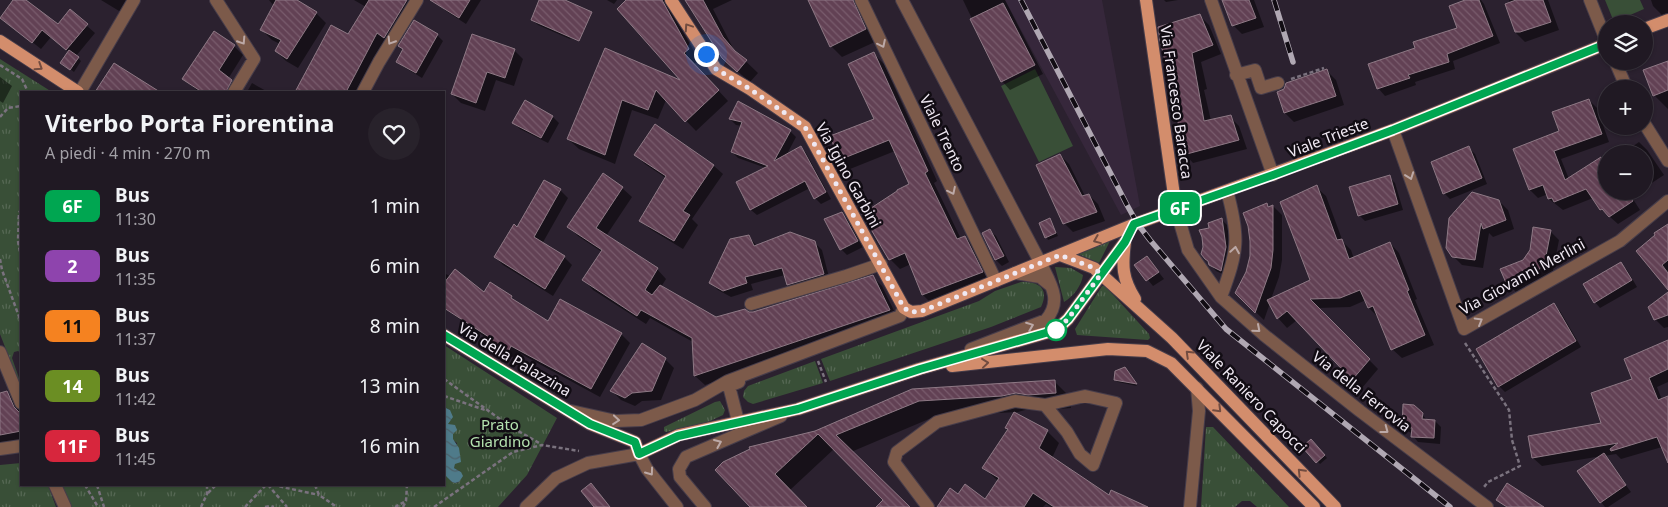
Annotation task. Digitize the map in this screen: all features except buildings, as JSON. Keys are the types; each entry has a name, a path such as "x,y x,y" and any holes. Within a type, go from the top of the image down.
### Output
{"main road":[{"name":"Via Igino Garbini","path":"671,0 716,69 750,89 805,127 904,308"},
{"name":"Via Francesco Baracca","path":"1146,0 1176,209"},
{"path":"1653,26 1668,20"},
{"path":"0,41 77,91"},
{"name":"Viale Trieste","path":"922,311 1134,224 1393,130 1598,47"},
{"path":"639,454 678,436 798,409 920,369 1056,330 1068,319 1125,242 1134,224"},
{"path":"1125,242 1123,260 1125,283 1142,311"},
{"name":"Viale Raniero Capocci","path":"1060,255 1094,268 1142,311 1190,355 1335,507"},
{"path":"904,308 911,312 922,311"},
{"name":"Via della Palazzina","path":"445,336 590,424 635,442 639,454"},
{"path":"920,369 1108,349 1147,351 1171,363 1314,507"}],"street":[{"path":"80,91 134,0"},
{"path":"216,0 254,59 235,91"},
{"path":"364,91 417,0"},
{"name":"Viale Trento","path":"861,0 996,281"},
{"name":"Viale Trento","path":"902,0 1052,286"},
{"path":"1211,0 1273,175"},
{"path":"1590,0 1598,20"},
{"path":"1236,75 1255,70 1261,88 1278,83"},
{"name":"Via Giovanni Merlini","path":"1393,130 1464,329 1620,241 1668,201"},
{"path":"1652,135 1668,161"},
{"path":"1221,296 1233,265 1237,242 1234,218 1227,191"},
{"name":"Via della Ferrovia","path":"1176,209 1188,250 1221,296 1264,335 1360,411 1487,507"},
{"path":"751,304 880,264"},
{"path":"920,369 1046,320 1053,311 1056,300 1052,286 1040,277 1015,273"},
{"name":"Via della Palazzina","path":"568,410 616,421 641,420 695,400 728,381 900,316 904,308"},
{"path":"738,421 728,386 902,324 922,311"},
{"path":"0,352 20,401"},
{"path":"1190,507 1199,411 1197,388"},
{"path":"928,507 894,462 897,452 937,422 1015,401 1045,405 1085,396 1116,403 1093,465 1080,454 1067,432 1045,405"},
{"path":"706,507 680,477 679,469 686,457 798,409"},
{"path":"0,449 20,446"},
{"path":"526,507 556,478 588,462 639,454 647,469 677,507"},
{"path":"55,486 65,507"}],"path":[{"path":"0,65 22,79 28,91"},
{"path":"1278,83 1324,68"},
{"path":"0,117 8,108 20,106"},
{"path":"20,210 18,241 20,252"},
{"path":"0,258 2,270 20,319"},
{"path":"1464,329 1464,342 1509,410 1512,440 1520,466 1488,482 1474,497"},
{"path":"445,380 511,427 542,445 585,453"},
{"path":"445,396 489,411"},
{"path":"434,507 513,452 542,445"},
{"path":"86,486 98,507"},
{"path":"97,486 104,507"},
{"path":"201,507 207,494 208,486"},
{"path":"207,494 215,486"},
{"path":"245,507 266,486"},
{"path":"268,486 287,507"},
{"path":"278,486 320,495 337,507"},
{"path":"316,486 320,495"},
{"path":"403,507 406,501 407,486"},
{"path":"395,507 406,501"},
{"path":"266,507 274,507"}],"shaded area":[{"path":"1005,0 1102,0 1140,206 1121,215"}],"green space":[{"path":"1605,0 1640,0 1644,9 1630,15 1611,15"},
{"path":"0,59 50,91 20,91 20,352 14,352 12,358 20,385 0,334"},
{"path":"1035,69 1073,146 1039,162 1001,86"},
{"path":"1110,241 1099,263 1078,254"},
{"path":"1055,267 1071,268 1083,275 1081,283 1071,297 1064,302"},
{"path":"1021,282 1037,284 1041,287 1044,295 1041,307 991,327 830,381 821,359 979,301 995,291"},
{"path":"1102,286 1105,286 1149,334 1150,338 1148,340 1077,335 1075,329"},
{"name":"Prato Giardino","path":"445,346 557,418 527,475 498,507 71,507 60,486 445,486 445,476 456,483 459,482 461,472 454,468 457,443 453,440 451,425 448,424 450,410 445,408"},
{"path":"815,361 823,383 753,404 743,397 744,391 748,386"},
{"path":"720,401 725,410 723,415 708,422 664,431 664,427"},
{"path":"1206,427 1213,427 1289,507 1257,507 1250,501 1242,501 1235,507 1201,507"},
{"path":"20,463 20,486 48,486 56,507 0,507 0,465"}],"water":[{"path":"445,408 450,410 453,417 448,424 455,425 457,430 453,434 453,439 459,448 461,462 455,464 454,468 461,472 463,476 459,482 455,483 446,476"}],"railway":[{"path":"1021,0 1127,205 1137,223 1150,240 1226,329 1450,507"},
{"path":"1274,0 1293,62"}],"bus line":[{"name":"6F","path":"445,336 590,424 635,442 639,454 678,436 798,409 920,369 1056,330 1068,319 1125,242 1134,224 1393,130 1598,47"}],"route":[{"path":"706,54 716,69 750,89 805,127 904,308 911,312 922,311 1060,255 1094,268 1101,274 1068,319 1056,330"}]}
